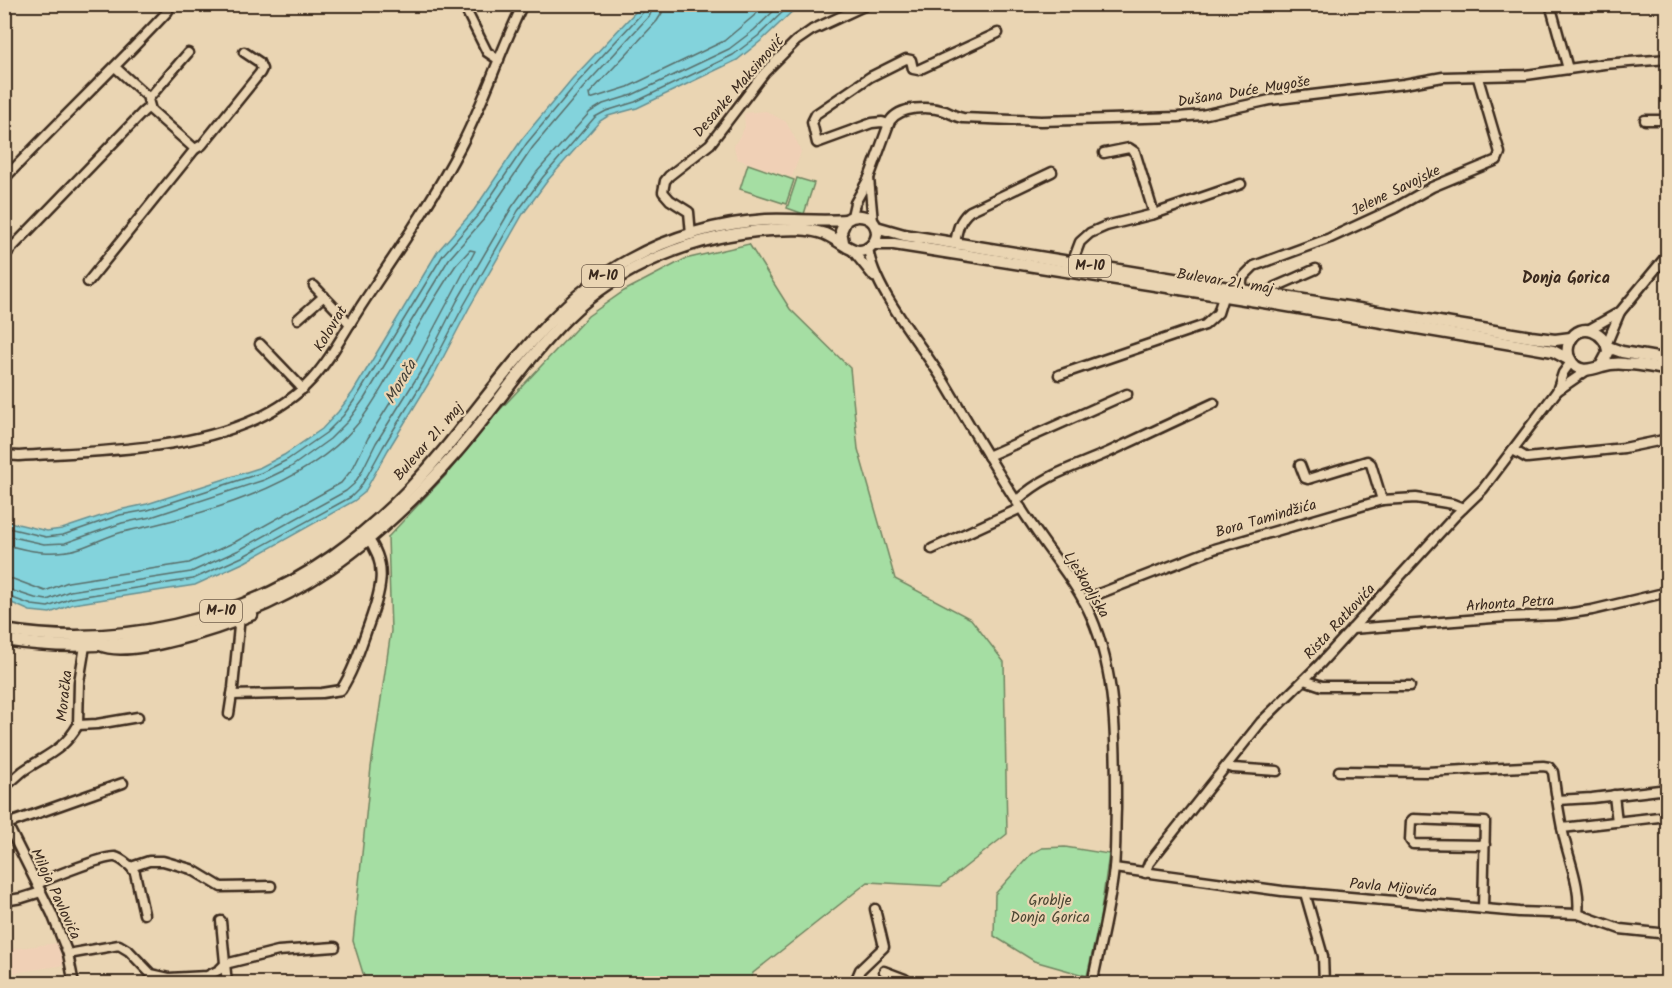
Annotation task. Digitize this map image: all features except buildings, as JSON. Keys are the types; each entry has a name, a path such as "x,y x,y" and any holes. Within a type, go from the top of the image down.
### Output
{"main road":[{"name":"Bulevar 21. maj","path":"4,630 52,635 96,635 138,631 197,619 234,607 282,585 366,535 424,473 542,330 571,300 628,260 657,246 711,228 748,221 849,218 864,215 874,225 904,235 1240,291 1555,340 1571,338 1579,332 1588,330"},
{"path":"847,246 841,231 849,218"},
{"path":"870,246 876,239 874,225"},
{"name":"Bulevar 21. maj","path":"4,640 45,645 85,646 147,640 240,618 287,594 329,569 366,535 413,499 456,453 558,327 579,306 637,268 678,249 711,238 739,233 764,230 807,230 823,233 847,246 863,250 870,246 894,244 1223,297 1553,351 1586,371"},
{"path":"1586,371 1601,366 1607,358 1607,345 1601,335 1588,330"},
{"path":"1570,361 1568,349 1571,338"},
{"path":"1607,345 1622,352 1668,360"},
{"path":"1601,366 1636,364 1668,370"}],"street":[{"path":"463,4 487,52 499,60"},
{"name":"Kolovrat","path":"4,455 130,449 173,443 245,424 277,408 303,389 330,359 350,324 437,191 474,120 523,4"},
{"name":"Desanke Maksimović","path":"691,235 689,212 670,200 663,192 669,176 710,144 764,74 796,41 812,30 867,4"},
{"path":"1550,4 1568,69"},
{"path":"4,179 168,11"},
{"path":"849,218 869,177 888,124 872,123 817,143 812,122 816,114 862,81 908,59 913,69 918,70 998,33"},
{"path":"88,282 195,149 202,146 260,73 262,69 260,62 244,52"},
{"path":"4,256 143,112 188,53"},
{"name":"Dušana Duće Mugoše","path":"888,124 895,114 909,109 939,110 963,118 1041,122 1202,115 1270,100 1443,77 1478,78 1526,75 1668,59"},
{"path":"115,67 195,149"},
{"name":"Jelene Savojske","path":"1240,291 1243,277 1254,266 1330,238 1432,188 1497,160 1500,153 1478,78"},
{"path":"1645,120 1668,120"},
{"path":"1104,153 1129,148 1135,152 1154,214"},
{"path":"955,244 958,226 970,211 1052,172"},
{"path":"869,177 874,225"},
{"path":"1072,263 1080,242 1090,233 1241,184"},
{"name":"Lješkopljska","path":"847,246 879,282 942,378 1019,505 1083,600 1100,638 1111,700 1116,767 1114,868 1092,984"},
{"name":"Lješkopljska","path":"870,246 870,259 879,282"},
{"path":"1607,345 1620,312 1668,254"},
{"path":"1267,295 1275,287 1316,269"},
{"path":"314,286 350,324"},
{"path":"298,319 324,296"},
{"path":"1059,375 1204,325 1218,314 1223,297"},
{"path":"1588,330 1620,312"},
{"path":"260,344 303,389"},
{"name":"Rista Ratkovića","path":"1146,873 1148,866 1164,844 1261,722 1353,629 1483,489 1557,391 1570,361"},
{"name":"Rista Ratkovića","path":"1557,391 1586,371"},
{"path":"988,456 1127,394"},
{"path":"932,549 1019,505 1032,487 1059,472 1214,403"},
{"path":"1514,450 1527,458 1624,448 1668,439"},
{"path":"1300,465 1305,478 1308,479 1367,461 1371,464 1382,500"},
{"name":"Bora Tamindžića","path":"1083,600 1214,549 1382,500 1410,498 1453,504 1463,508"},
{"path":"232,695 322,693 341,690 350,677 379,599 380,560 376,549 366,535"},
{"name":"Arhonta Petra","path":"1353,629 1558,615 1592,610 1668,592"},
{"path":"229,714 240,618"},
{"name":"Moračka","path":"4,787 58,749 78,725 80,682 85,646"},
{"path":"1304,680 1322,686 1410,686"},
{"path":"78,725 138,717"},
{"path":"1339,771 1427,772 1544,765 1549,767 1553,772 1562,828 1576,879 1579,899 1578,914"},
{"path":"1227,766 1277,771"},
{"path":"6,821 123,783"},
{"path":"1557,800 1668,789"},
{"path":"1614,795 1617,822"},
{"path":"1562,828 1668,816"},
{"path":"1483,909 1485,845 1485,822 1413,819 1411,821 1410,840 1413,843 1485,845"},
{"name":"Miloja Pavlovića","path":"6,821 68,954 74,984"},
{"path":"4,901 22,898 68,871 112,857 121,860 135,873 144,914"},
{"path":"131,867 149,861 163,861 191,869 221,887 271,886"},
{"name":"Pavla Mijovića","path":"1114,868 1305,893 1483,909 1578,914 1620,929 1668,934"},
{"path":"1305,893 1323,956 1324,984"},
{"path":"854,984 860,970 884,947 875,909"},
{"path":"221,921 227,984"},
{"path":"68,954 119,945 129,951 151,974 169,978 207,976 225,964 278,951 335,946"},
{"path":"884,971 905,979 907,984"}],"shaded area":[{"path":"766,111 786,122 798,144 801,152 792,177 737,159 734,146 745,127 744,113"},
{"path":"57,943 64,965 8,974 5,950"}],"green space":[{"path":"748,164 794,180 786,204 740,189"},
{"path":"797,178 814,183 804,214 787,208"},
{"path":"749,244 790,309 850,368 858,449 895,579 971,619 1004,662 1007,834 941,886 868,882 753,973 750,983 366,983 353,941 371,767 391,631 388,537 446,475 494,416 588,316 624,291 685,259"},
{"name":"Groblje Donja Gorica","path":"1065,847 1109,854 1100,918 1087,976 1034,961 994,936 995,894 1031,854 1042,848"}],"water":[{"name":"Morača","path":"642,5 803,5 797,7 737,60 637,108 608,116 600,121 548,180 523,214 435,373 364,493 354,501 245,562 195,585 73,604 50,613 30,611 5,600 5,521 47,531 62,529 259,468 284,455 322,429 353,392 438,251 474,210 522,139 572,79"}],"district":[{"name":"Donja Gorica","path":"1566,278"}]}
